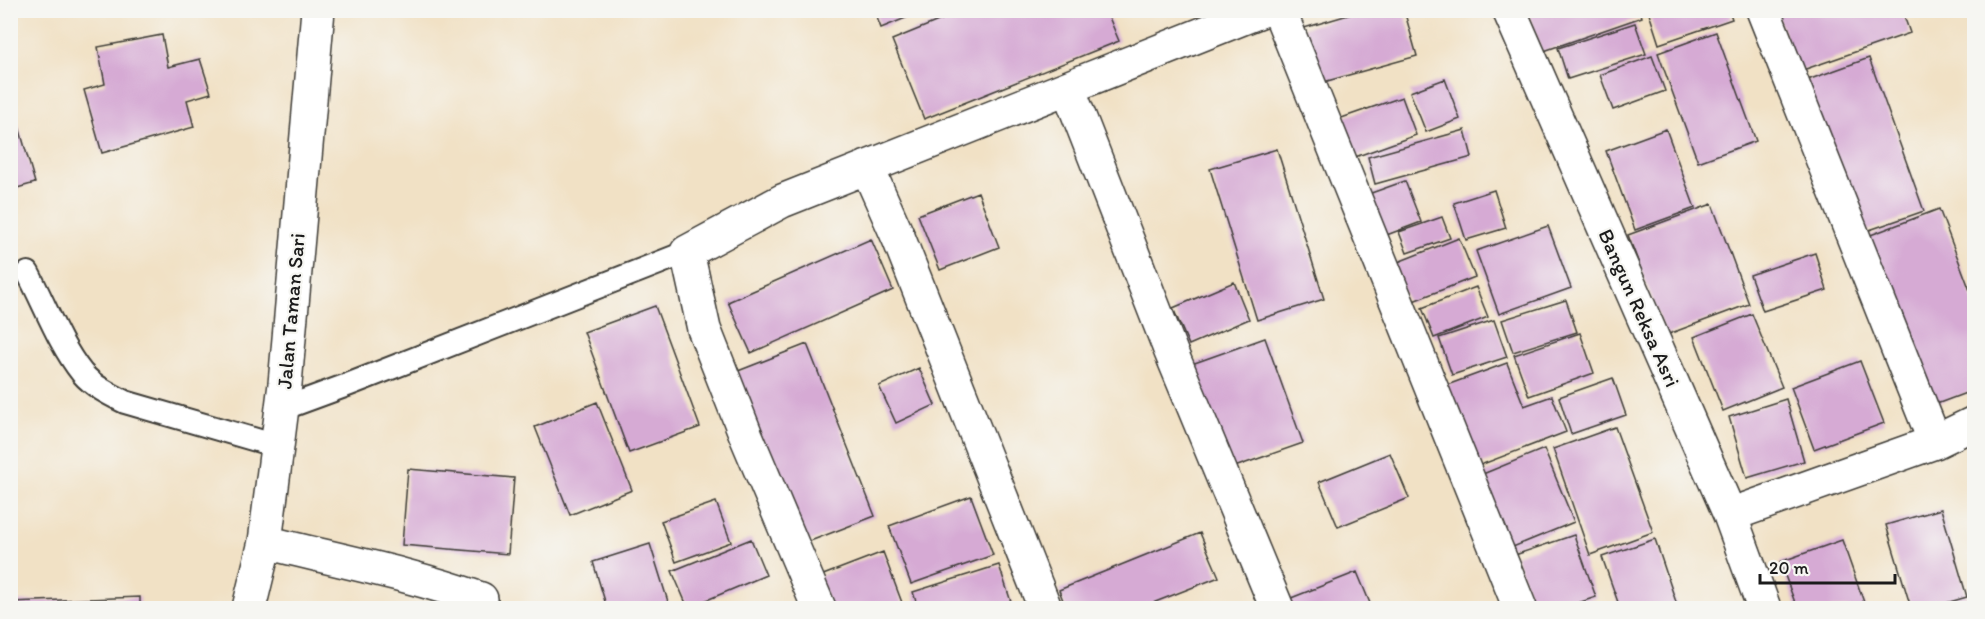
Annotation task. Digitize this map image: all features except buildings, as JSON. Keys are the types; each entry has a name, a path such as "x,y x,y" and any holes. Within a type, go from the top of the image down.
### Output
{"street":[{"name":"Jalan Taman Sari","path":"249,609 265,542 282,409 318,10"},
{"path":"819,609 704,329 687,252 782,201 1263,10"},
{"path":"1279,10 1520,609"},
{"name":"Bangun Reksa Asri","path":"1509,10 1730,515 1764,609"},
{"path":"1763,10 1935,442"},
{"path":"1068,88 1171,352 1277,609"},
{"path":"867,167 899,239 1045,609"},
{"path":"1730,515 1935,442 1974,423"},
{"path":"265,542 402,574 481,598"}],"lane":[{"path":"282,409 687,252"},
{"path":"28,273 70,355 83,374 102,390 125,402 277,446"}]}
